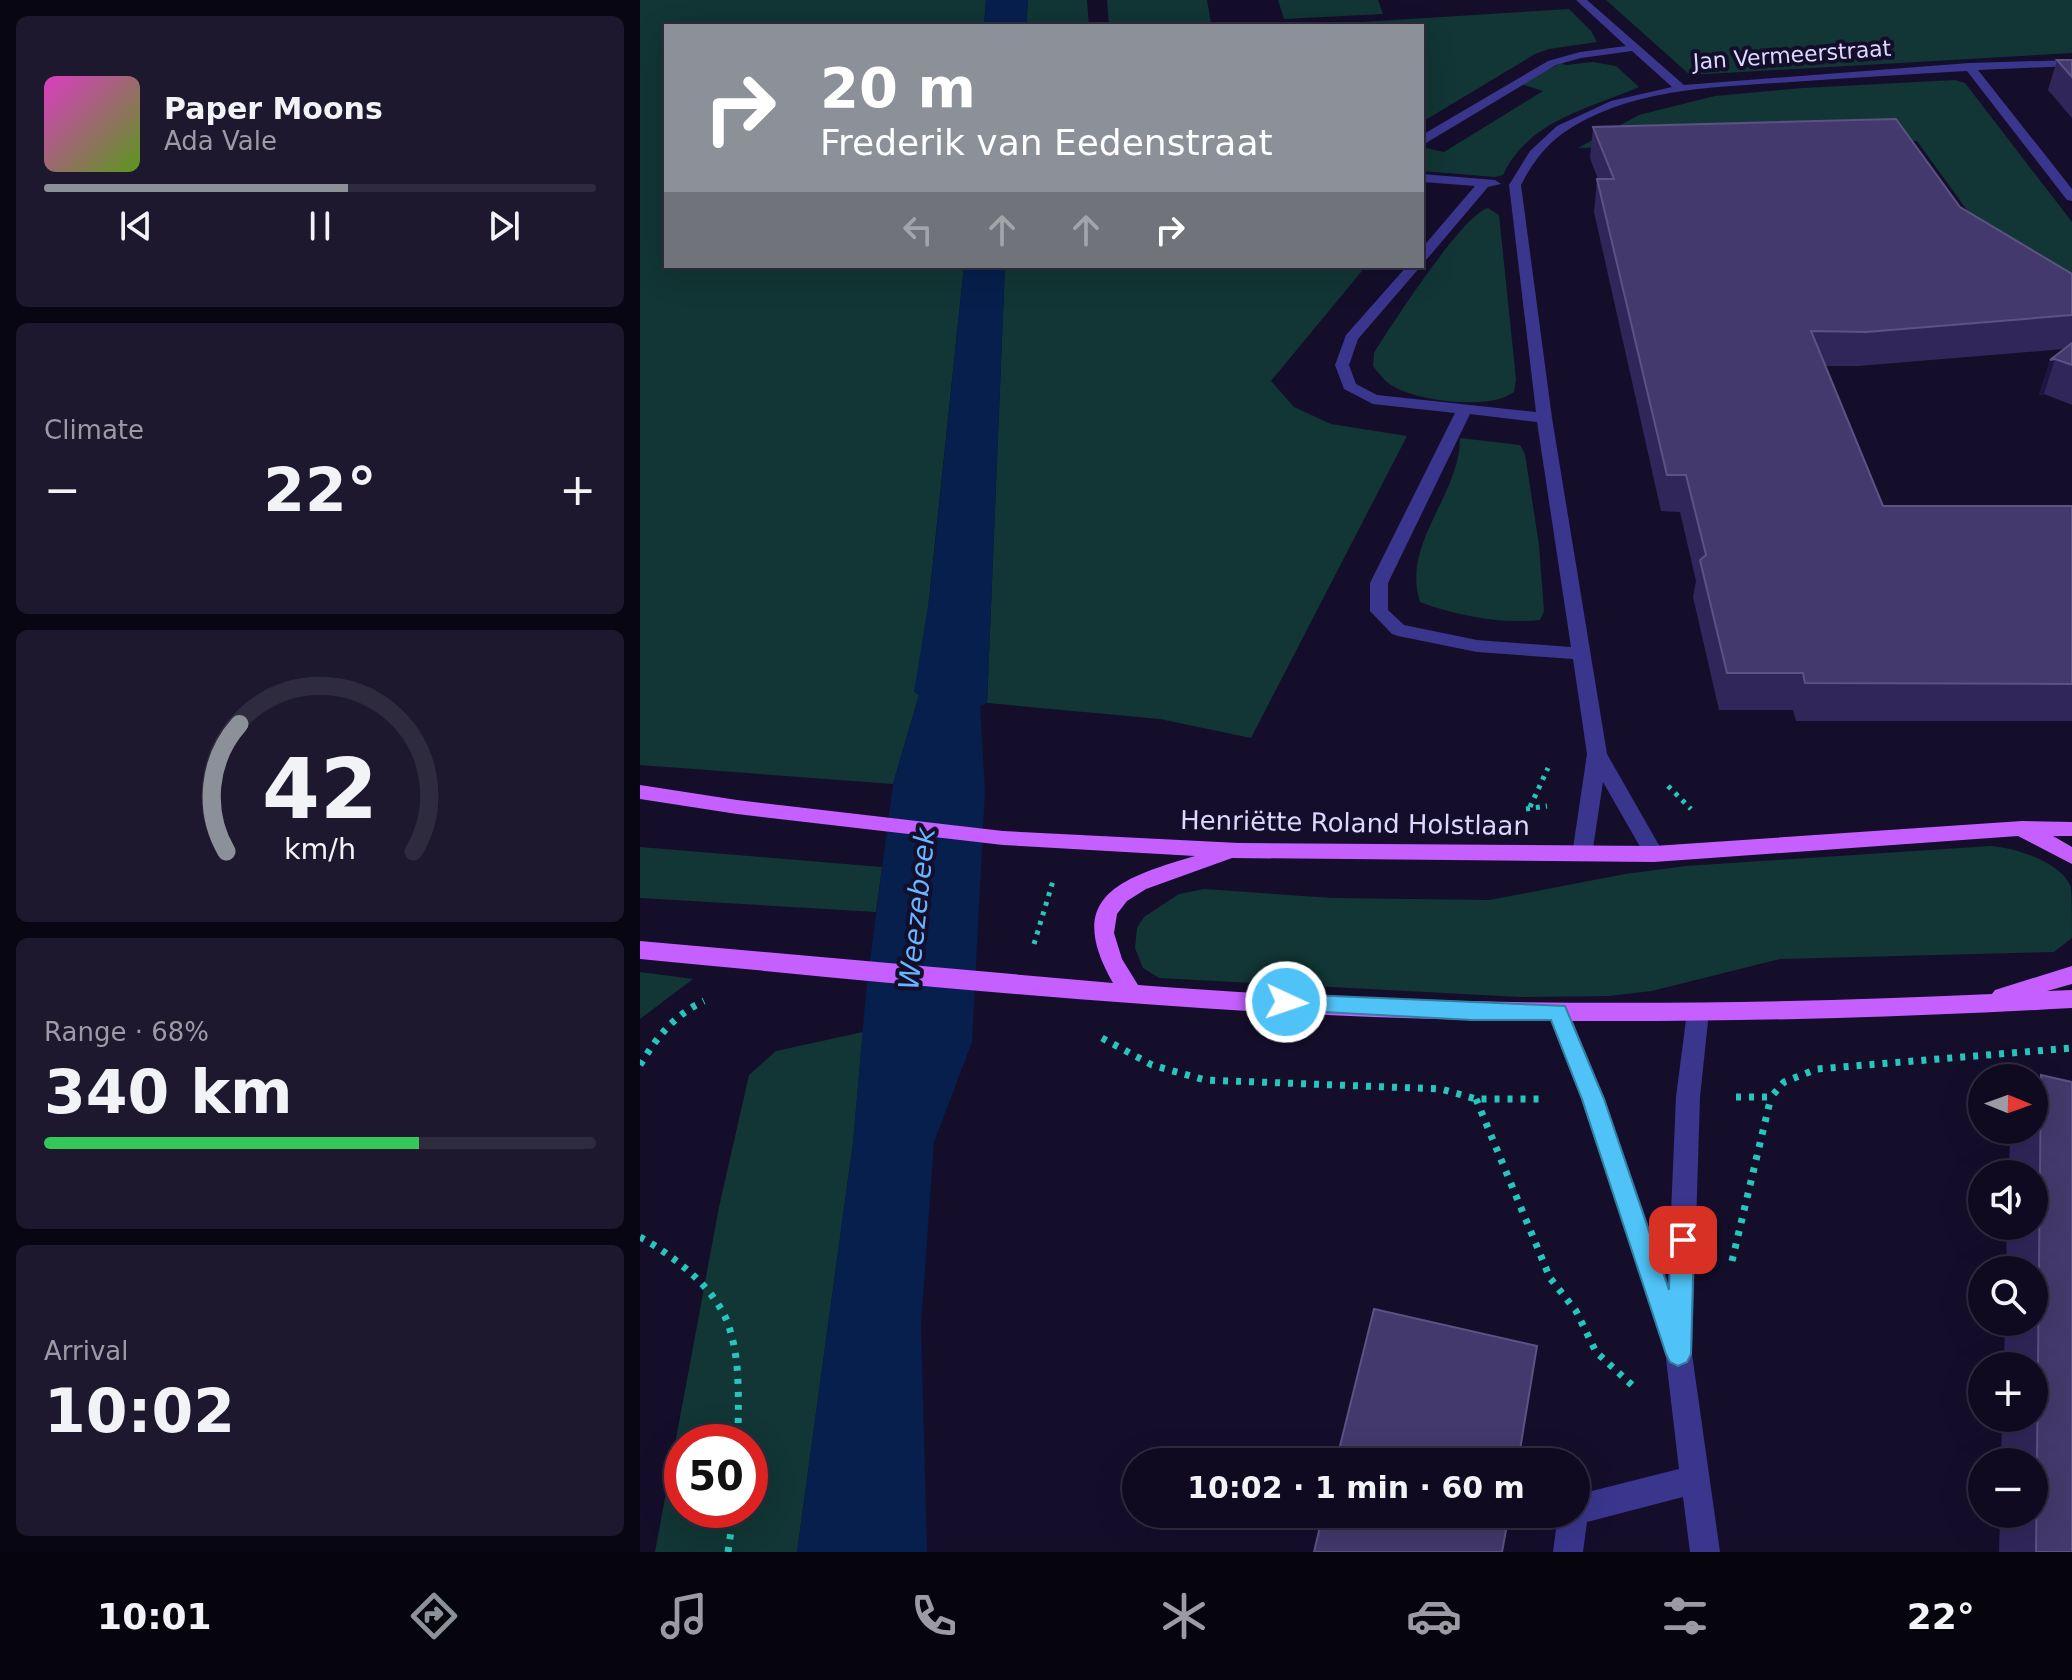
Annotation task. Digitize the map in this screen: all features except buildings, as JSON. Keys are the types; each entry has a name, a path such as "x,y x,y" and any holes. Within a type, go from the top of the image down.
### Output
{"main road":[{"name":"Henriëtte Roland Holstlaan","path":"640,792 870,824 1003,838 1239,851 1654,854 2022,828 2072,829"},
{"path":"2022,828 2072,856"},
{"path":"1131,994 1114,970 1103,942 1102,928 1115,898 1133,885 1156,876 1239,851"},
{"path":"640,950 994,985 1472,1011 1822,1012 2072,999"},
{"path":"1973,1005 2072,975"}],"street":[{"path":"1581,0 1680,88"},
{"path":"1424,139 1552,63 1580,55 1632,48"},
{"name":"Jan Vermeerstraat","path":"1515,185 1528,158 1561,129 1616,106 1680,88 1969,66 2072,63"},
{"path":"1969,66 2072,197"},
{"path":"1424,178 1515,185 1544,418 1597,754 1582,855"},
{"path":"1424,254 1485,183"},
{"path":"1412,268 1351,338 1342,365 1349,386 1373,399 1544,418"},
{"path":"1464,411 1379,583 1379,611 1398,630 1477,646 1582,654"},
{"path":"1597,754 1654,854"},
{"path":"1558,1012 1593,1099 1678,1354"},
{"path":"1698,1012 1688,1097 1678,1354 1705,1552"},
{"path":"1590,1508 1695,1479"},
{"path":"1568,1552 1572,1528"}],"path":[{"path":"640,1065 662,1028 675,1015 709,998"},
{"path":"1476,1099 1550,1278 1576,1311 1596,1352 1688,1438"},
{"path":"640,1237 655,1244 686,1270 727,1319 738,1379 738,1424"},
{"path":"728,1552 731,1528"}],"green space":[{"path":"640,0 986,0 984,24 664,24 664,268 964,268 919,695 893,784 640,765"},
{"path":"1028,0 1087,0 1089,24 1026,24"},
{"path":"1107,0 1207,0 1211,23 1177,24 1109,24"},
{"path":"1278,0 1378,0 1383,14 1284,19"},
{"path":"1606,0 2072,0 2072,53 1690,75"},
{"path":"1569,9 1591,31 1597,42 1535,54 1424,121 1424,24 1329,24"},
{"path":"1593,62 1616,66 1639,87 1580,110 1544,129 1514,156 1503,175 1424,171 1424,147 1444,152 1543,91 1521,84 1561,63"},
{"path":"1955,80 1965,83 2072,222 2072,283 1977,224 1917,141 1578,148 1639,115 1715,96"},
{"path":"1488,208 1499,215 1516,379 1514,392 1488,401 1452,402 1402,391 1384,379 1373,366 1374,353 1445,250 1476,215"},
{"path":"1005,268 1364,268 1271,381 1294,407 1331,424 1407,436 1251,738 1160,719 987,703"},
{"path":"1460,438 1520,445 1525,454 1539,545 1544,611 1540,620 1479,618 1420,602 1416,580 1418,560 1424,539 1451,480 1458,459"},
{"path":"1990,846 2036,858 2066,878 2071,887 2072,938 2054,952 1780,959 1652,991 1609,996 1520,997 1159,978 1143,968 1135,948 1137,928 1144,917 1179,894 1204,889 1332,898 1490,900 1625,874 1686,866"},
{"path":"640,847 882,867 876,912 640,898"},
{"path":"640,972 693,979 640,1019"},
{"path":"863,1032 853,1143 797,1552 655,1552 664,1503 664,1528 768,1528 768,1424 679,1424 719,1207 749,1075 776,1051"}],"water":[{"path":"986,0 1028,0 1026,24 984,24"},
{"name":"Weezebeek","path":"964,268 1005,268 987,703 980,706 985,790 972,1042 934,1142 921,1325 927,1552 797,1552 853,1143 866,992 893,784 919,695 914,692 930,593"}],"route":[{"path":"1286,1002 1558,1012 1593,1099 1678,1354 1683,1240"}]}
